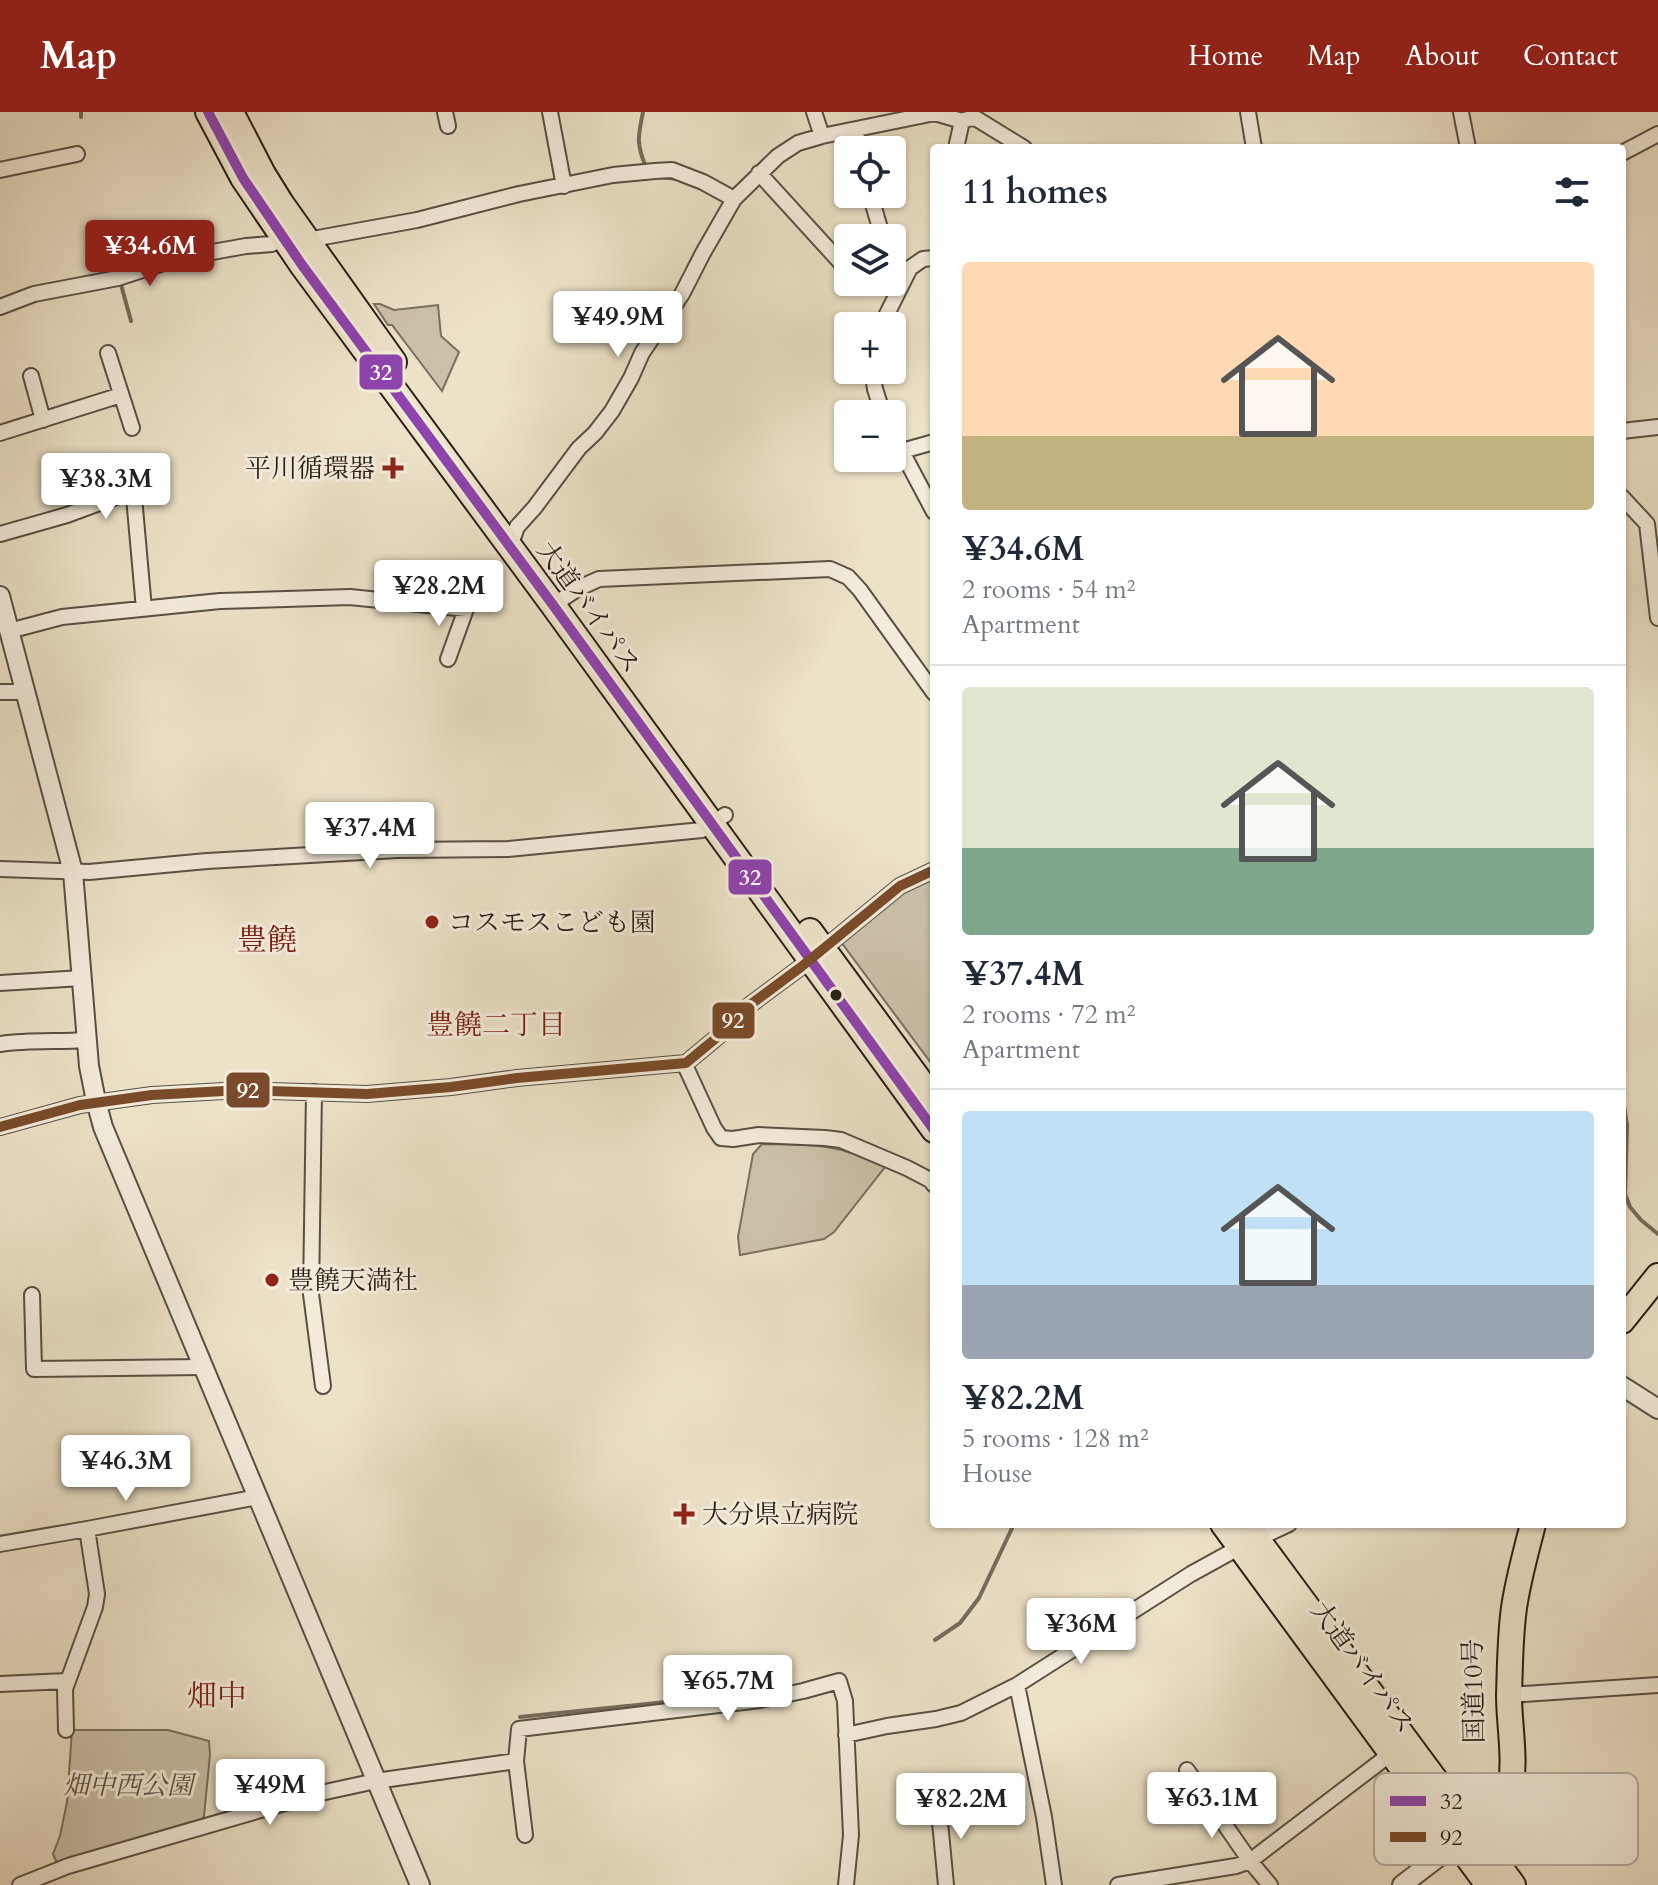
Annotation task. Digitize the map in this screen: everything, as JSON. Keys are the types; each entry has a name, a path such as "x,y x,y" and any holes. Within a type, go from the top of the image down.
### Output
{"highway":[{"name":"大道バイパス","path":"208,112 243,178 288,229 817,954 930,1095"},
{"name":"大道バイパス","path":"231,112 288,229"},
{"name":"大道バイパス","path":"817,954 930,1124"},
{"path":"1626,1316 1658,1276"},
{"name":"国道10号","path":"1502,1773 1499,1707 1500,1608 1517,1528"},
{"name":"国道10号","path":"1512,1773 1509,1695 1514,1610 1532,1528"},
{"name":"大道バイパス","path":"1248,1536 1391,1752 1411,1773"},
{"name":"大道バイパス","path":"1248,1536 1423,1773"},
{"path":"1480,1865 1488,1885"},
{"path":"1495,1865 1513,1885"}],"street":[{"path":"550,112 564,186"},
{"path":"814,112 822,136"},
{"path":"1248,112 1253,144"},
{"path":"1461,112 1467,144"},
{"path":"514,537 579,448 612,411 642,353 682,294 734,199 778,156 798,143 822,136 935,113 982,121 1018,144"},
{"path":"958,144 968,117"},
{"path":"856,130 857,136"},
{"path":"1626,151 1658,134"},
{"path":"0,170 77,154"},
{"path":"306,254 318,238 417,220 519,194 613,175 672,170 734,199"},
{"path":"759,173 834,255"},
{"path":"0,307 34,294 118,278 179,258 272,244 288,229"},
{"path":"888,312 910,268 916,262 930,258"},
{"path":"108,353 132,428"},
{"path":"31,376 43,420"},
{"path":"0,433 121,395"},
{"path":"1626,431 1658,427"},
{"path":"906,450 930,443"},
{"path":"906,459 930,504"},
{"path":"0,534 67,515 132,491 144,609"},
{"path":"1626,501 1647,524 1658,618"},
{"path":"559,600 599,579 830,569 848,577 860,590 930,687"},
{"path":"0,596 73,872 89,1066 103,1127 420,1885"},
{"path":"9,631 62,617 220,601 350,597 466,609 448,659"},
{"path":"0,692 25,692"},
{"path":"0,869 89,872 218,860 397,850 508,849 702,830 718,819"},
{"path":"0,1127 96,1101 185,1092 403,1092 684,1063 712,1042 743,1010 900,886 930,872"},
{"path":"0,983 82,978"},
{"path":"0,1044 87,1040"},
{"path":"684,1063 721,1138 759,1135 841,1140 907,1168 930,1182"},
{"path":"314,1092 311,1294 323,1386"},
{"path":"32,1295 34,1369 203,1367"},
{"path":"1626,1389 1658,1409"},
{"path":"0,1544 258,1497"},
{"path":"846,1735 961,1713 1017,1685 1248,1536 1275,1528"},
{"path":"66,1730 67,1681 97,1600 87,1529"},
{"path":"0,1684 67,1681"},
{"path":"525,1835 516,1761 519,1729 760,1700 839,1681 845,1701 851,1835 846,1885"},
{"path":"1017,1685 1044,1817 1054,1885"},
{"path":"1509,1695 1658,1685"},
{"path":"1118,1885 1236,1866 1250,1861 1391,1752"},
{"path":"20,1885 120,1850 316,1794 376,1781 516,1761"},
{"path":"1187,1770 1270,1885"},
{"path":"938,1801 946,1885"},
{"path":"1402,1885 1430,1865"}],"green space":[{"path":"374,304 394,310 438,305 441,336 459,352 442,391 392,325 388,325"},
{"path":"930,879 930,1062 841,942 903,891"},
{"path":"762,1144 825,1147 869,1159 885,1167 834,1232 824,1239 740,1255 738,1237 753,1154"},
{"name":"畑中西公園","path":"72,1730 168,1730 209,1741 202,1820 63,1862 56,1861 53,1854 67,1802"}],"waterway":[{"path":"81,112 81,117"},
{"path":"643,112 639,140 646,167"},
{"path":"659,177 678,179"},
{"path":"100,224 118,274"},
{"path":"120,281 131,321"},
{"path":"1626,1119 1626,1160"},
{"path":"1626,1197 1641,1220 1658,1234"},
{"path":"935,1640 960,1623 979,1598 1012,1528"},
{"path":"520,1717 764,1692"}],"transit line":[{"name":"32","path":"208,112 243,178 302,265 930,1124"},
{"name":"92","path":"0,1127 80,1105 152,1095 242,1090 367,1094 686,1063 721,1034 743,1010 900,886 930,872"}],"place":[{"name":"平川循環器","path":"393,468"},
{"name":"コスモスこども園","path":"432,922"},
{"name":"豊饒天満社","path":"272,1280"},
{"name":"大分県立病院","path":"684,1514"}],"district":[{"name":"豊饒","path":"267,940"},
{"name":"豊饒二丁目","path":"496,1024"},
{"name":"畑中","path":"217,1696"}]}
